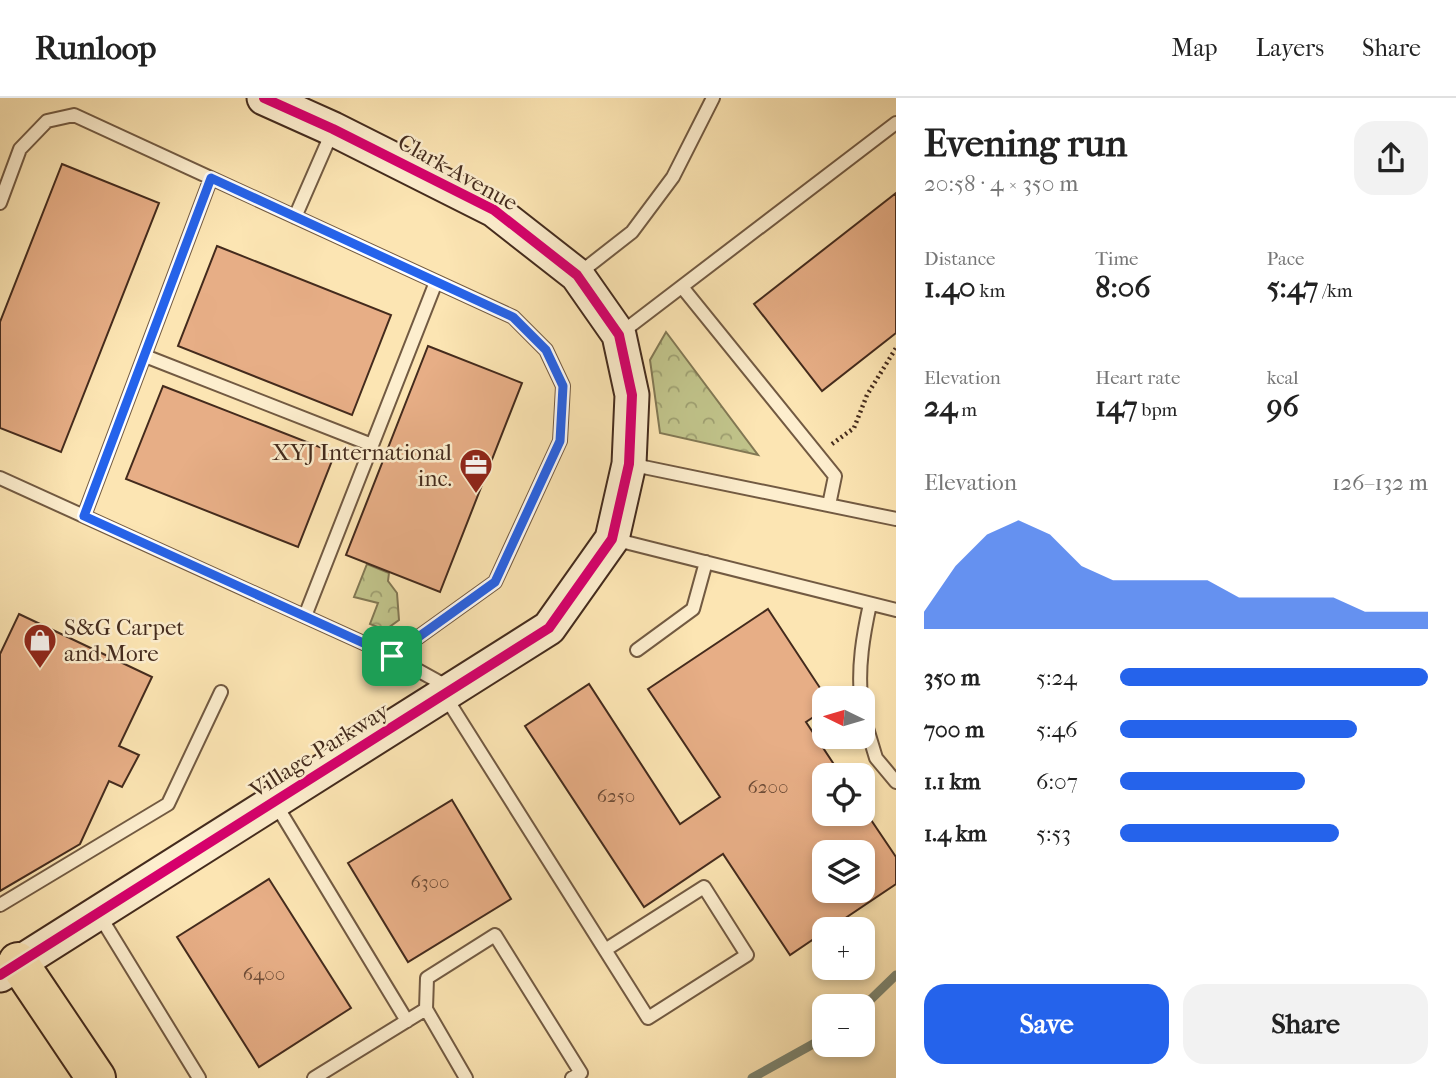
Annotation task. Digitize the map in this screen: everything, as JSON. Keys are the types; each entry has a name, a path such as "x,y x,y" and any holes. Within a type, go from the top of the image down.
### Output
{"highway":[{"path":"9,969 96,1078"}],"street":[{"name":"Clark Avenue","path":"264,98 494,210 577,275 619,335 632,394"},
{"name":"Village Parkway","path":"9,969 549,628 612,539 629,464 632,394"}],"lane":[{"path":"577,275 632,232 673,177 713,98"},
{"path":"0,203 20,149 47,121 74,114 513,317 546,350 563,386 560,441 495,582 392,656"},
{"path":"619,335 896,123"},
{"path":"295,217 333,130"},
{"path":"84,516 211,178"},
{"path":"305,616 436,282"},
{"path":"682,287 835,476 829,505"},
{"path":"145,356 372,445"},
{"path":"629,464 896,519"},
{"path":"0,478 392,656 449,693 605,950 648,1018 747,955 704,887 605,950"},
{"path":"612,539 896,610"},
{"path":"637,650 693,609 706,562"},
{"path":"860,686 859,672 870,604"},
{"path":"0,905 168,804 221,692"},
{"path":"873,749 876,758 896,782"},
{"path":"274,802 407,1021"},
{"path":"98,912 199,1078"},
{"path":"466,1078 426,1009 427,978 495,936 581,1073 572,1078"},
{"path":"314,1078 426,1009"}],"path":[{"path":"854,428 867,395 896,348"}],"green space":[{"path":"666,332 758,455 660,433 650,360"},
{"path":"367,564 389,573 388,581 397,593 399,620 385,630 370,624 378,603 354,597"}],"building":[{"path":"62,164 159,203 61,452 0,428 0,322"},
{"path":"896,193 896,333 822,391 754,304"},
{"path":"217,246 391,315 352,415 178,346"},
{"path":"428,346 522,383 440,592 346,555"},
{"path":"163,386 335,453 298,547 126,479"},
{"path":"768,609 819,686 812,686 812,718 806,722 812,731 812,749 824,749 833,763 812,763 812,826 875,826 896,857 896,884 875,898 875,840 812,840 812,903 868,903 847,917 812,917 812,940 790,955 723,854 644,907 525,726 589,684 680,824 720,797 648,689"},
{"path":"19,614 152,677 119,746 139,755 122,787 109,781 80,844 0,891 0,654"},
{"path":"452,800 511,899 408,962 348,863"},
{"path":"269,879 351,1008 259,1067 177,937"}],"waterway":[{"path":"875,995 896,975"},
{"path":"752,1078 812,1045"}],"cycle path":[{"path":"0,975 549,628 612,539 629,464 632,395 619,335 577,275 494,210 333,129 264,98"}],"place":[{"name":"XYJ International inc.","path":"476,495"},
{"name":"S&G Carpet and More","path":"40,670"}],"route":[{"path":"211,178 513,317 546,350 563,386 560,441 495,582 392,656 84,516 211,178"}]}
